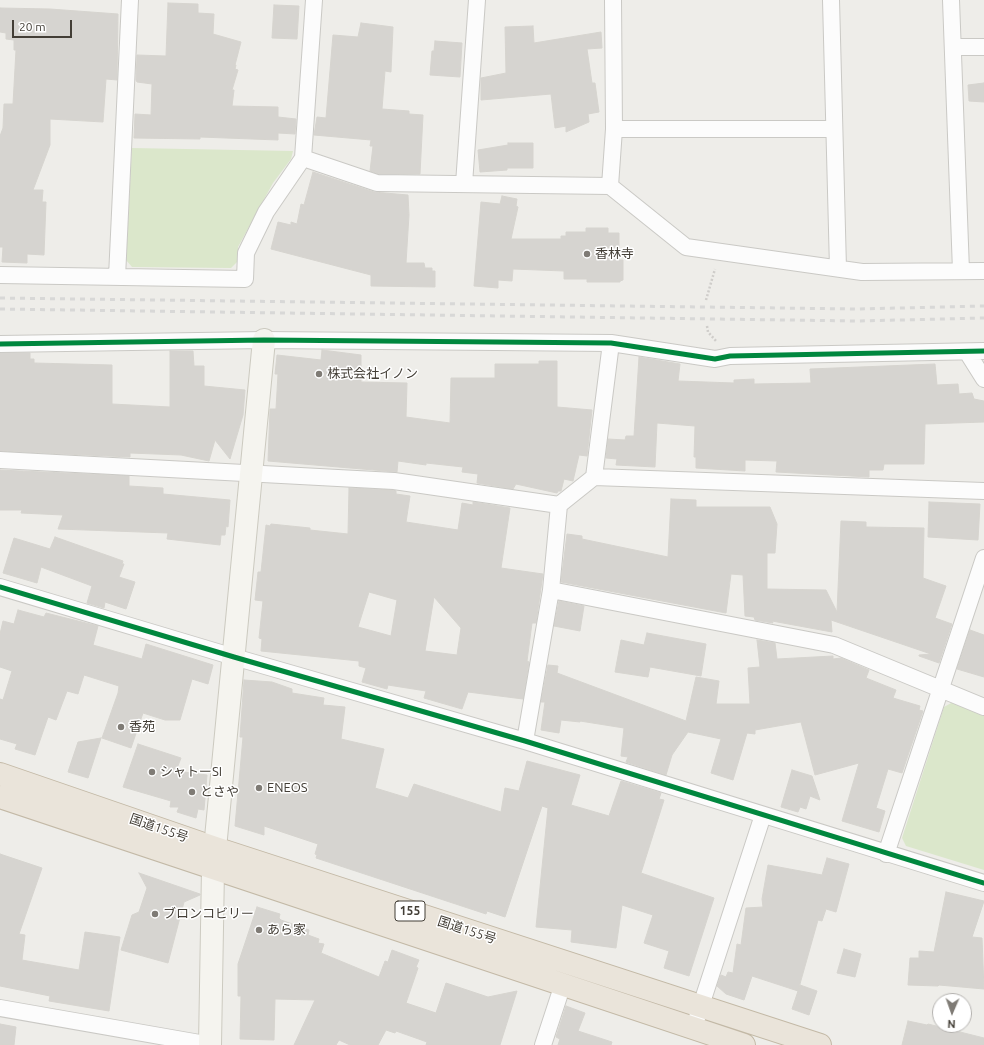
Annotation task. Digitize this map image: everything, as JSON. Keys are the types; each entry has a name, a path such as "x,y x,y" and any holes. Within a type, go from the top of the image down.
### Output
{"highway":[{"name":"国道155号","path":"0,774 214,858 563,984 744,1045"},
{"name":"国道155号","path":"0,797 214,858 700,1006 812,1044"}],"street":[{"path":"117,277 130,0"},
{"path":"0,274 245,279 246,253 266,212 303,158 314,0"},
{"path":"464,184 477,0"},
{"path":"610,186 614,129 613,0"},
{"path":"831,0 833,129 838,268"},
{"path":"951,0 961,271"},
{"path":"953,47 984,47"},
{"path":"614,129 833,129"},
{"path":"303,158 377,183 610,186 686,247 862,272 984,271"},
{"path":"0,1008 210,1045 214,858 264,340"},
{"path":"0,344 264,340 611,343 715,359 730,356 967,352 984,350"},
{"path":"594,477 611,343"},
{"path":"967,352 984,379"},
{"path":"0,460 394,481 559,505"},
{"path":"525,741 550,590 559,505 594,477 984,491"},
{"path":"886,854 942,690 984,558"},
{"path":"0,587 234,658 525,741 886,854 984,883"},
{"path":"550,590 834,645 984,707"},
{"path":"694,1027 763,815"},
{"path":"543,1045 563,984"}],"path":[{"path":"706,300 720,252"}],"green space":[{"path":"132,148 293,151 291,159 273,183 238,247 238,261 231,268 132,267 126,260"},
{"path":"953,702 984,715 984,870 906,846 902,838 944,707"}],"building":[{"path":"168,3 198,4 198,13 214,14 213,34 241,42 235,65 235,69 238,70 232,90 234,90 232,106 278,107 278,117 296,119 295,134 278,133 278,140 200,137 200,139 134,138 135,114 151,115 152,84 137,82 137,55 166,56"},
{"path":"274,5 299,6 297,39 272,38"},
{"path":"0,8 50,9 118,14 117,80 106,79 103,122 50,119 50,145 33,190 43,190 42,202 46,202 44,255 27,254 27,263 2,262 3,247 0,247 0,136 3,128 4,104 13,104 16,50 14,50 14,40 6,39 6,33 0,32"},
{"path":"361,23 393,27 391,72 385,71 382,109 409,111 409,114 423,115 420,174 379,174 370,171 373,146 370,146 371,140 314,135 317,117 326,118 333,35 358,37"},
{"path":"533,26 534,43 601,32 602,48 587,49 592,83 595,83 599,112 588,114 589,122 566,132 566,126 555,128 551,94 481,100 481,78 506,73 505,27"},
{"path":"435,41 462,43 460,77 430,75 432,51 434,51"},
{"path":"984,83 984,102 969,101 968,85"},
{"path":"508,143 533,143 533,168 507,168 507,170 480,172 478,150 508,145"},
{"path":"313,172 374,192 408,195 409,215 406,263 424,263 425,268 432,268 432,271 435,271 435,287 371,286 371,275 271,249 278,222 291,225 291,222 297,224 301,204 304,205"},
{"path":"502,196 517,199 516,206 518,207 511,239 561,239 561,236 566,236 566,232 586,232 586,228 608,228 608,233 619,233 619,260 623,260 623,280 620,282 587,282 587,279 564,279 564,271 513,269 512,281 498,280 498,288 474,286 481,202 500,204"},
{"path":"322,350 361,355 361,382 407,383 406,417 450,423 451,378 495,378 495,364 539,364 539,361 557,361 557,407 592,410 587,456 579,455 573,481 564,479 561,491 558,491 557,493 516,484 513,489 477,483 478,474 462,472 463,467 426,463 426,465 398,461 397,472 268,461 270,409 276,409 278,374 275,374 277,355 321,360"},
{"path":"170,351 193,351 194,366 204,366 204,386 245,390 243,415 230,459 215,440 209,461 181,455 130,453 130,457 0,451 0,353 30,353 30,359 34,359 34,363 112,365 112,404 170,407"},
{"path":"639,357 680,364 678,381 734,383 734,380 754,379 754,384 811,383 810,369 935,364 937,385 958,384 959,394 972,393 974,399 984,401 984,422 925,424 924,464 884,464 883,470 869,470 869,477 776,472 777,461 745,460 745,471 696,468 696,457 694,457 695,426 657,423 655,467 616,465 617,459 606,458 608,439 625,440 626,436 634,436"},
{"path":"0,470 129,476 129,486 163,488 163,494 230,500 228,527 226,526 225,535 221,535 220,545 167,539 168,533 58,529 63,515 21,513 22,510 0,510"},
{"path":"349,488 393,490 396,491 396,494 410,496 406,522 458,530 462,503 473,505 473,502 510,508 501,568 543,574 536,623 532,623 527,661 529,662 523,699 468,692 462,709 424,698 426,691 388,685 387,689 362,682 366,668 359,666 359,661 261,651 262,639 259,638 263,601 255,600 258,572 261,572 266,525 270,526 271,524 310,528 310,530 348,534","holes":["369,592 397,600 391,636 358,627","434,597 461,628 457,655 425,651"]},
{"path":"671,499 696,500 696,507 770,507 777,524 775,553 767,553 767,589 826,590 837,612 841,521 866,522 866,527 924,528 923,578 946,586 935,618 952,624 939,663 919,656 931,654 831,620 832,632 772,621 773,623 755,620 754,617 745,616 743,575 731,574 726,613 561,582 567,534 582,536 582,539 668,557"},
{"path":"929,502 980,504 978,540 928,537"},
{"path":"55,537 123,561 122,564 124,564 119,577 135,582 126,609 105,602 104,608 87,603 92,586 41,567 37,583 3,573 14,538 50,549"},
{"path":"559,601 584,606 580,631 554,626"},
{"path":"18,610 44,617 46,613 98,626 93,645 142,659 146,644 213,665 208,684 192,679 180,720 165,720 143,713 131,748 102,738 118,693 119,686 84,675 78,694 67,691 56,720 48,717 35,755 15,749 17,744 0,739 0,699 3,700 12,671 0,667 0,634 3,621 14,624"},
{"path":"970,630 984,635 984,677 957,669"},
{"path":"647,633 706,644 701,676 650,667 648,677 615,672 621,640 644,645"},
{"path":"757,640 775,643 777,659 833,656 833,659 841,658 869,670 866,678 896,690 893,698 920,706 919,710 923,711 902,773 888,769 876,808 885,811 879,832 842,821 859,763 815,775 801,722 755,730 755,734 747,733 733,780 711,773 721,739 688,732 672,755 666,775 626,762 628,757 621,756 624,728 580,721 561,720 559,733 541,730 545,702 541,702 548,665 558,666 557,673 686,721 696,677 719,681 716,704 750,704 748,668 760,667"},
{"path":"244,680 272,682 292,689 292,693 324,698 323,705 345,707 341,739 384,749 375,788 408,798 414,784 501,812 505,788 519,791 527,761 580,775 571,805 609,816 621,781 661,793 659,799 664,800 641,873 714,898 689,976 664,968 669,951 644,943 653,915 622,905 616,948 571,942 572,930 536,927 548,808 542,806 505,917 487,911 486,914 316,858 317,855 315,854 318,844 264,826 264,835 235,826 243,737 240,737"},
{"path":"101,738 88,778 68,772 78,742"},
{"path":"138,744 181,758 176,771 207,775 204,810 198,809 196,818 177,812 179,807 170,807 171,801 123,787"},
{"path":"792,770 812,776 820,800 810,796 806,809 800,807 798,812 781,807"},
{"path":"0,854 42,868 19,934 25,935 22,960 79,970 85,932 120,937 109,1011 49,1001 50,996 0,986"},
{"path":"827,858 849,864 836,912 826,909 822,921 818,920 798,991 752,976 744,1000 726,994 717,986 721,975 726,977 728,972 733,973 737,944 741,945 746,908 763,907 762,899 768,865 822,875"},
{"path":"139,873 200,894 184,902 168,963 121,950 132,915 139,912 147,888"},
{"path":"946,892 984,901 972,937 982,938 984,989 939,985 908,985 910,958 919,958 919,951 934,952"},
{"path":"257,907 280,914 279,918 281,920 309,930 308,935 319,939 318,943 324,944 321,953 379,977 385,961 388,962 392,950 419,960 416,967 418,968 406,1003 436,1013 446,983 488,997 517,991 500,1045 426,1045 427,1042 396,1031 395,1033 386,1030 378,1045 350,1045 339,1040 336,1045 294,1045 315,1000 275,999 274,1040 240,1039 241,996 238,996 238,964"},
{"path":"844,949 861,954 855,977 837,973"},
{"path":"800,985 817,991 809,1015 792,1009"},
{"path":"566,1006 585,1013 578,1031 612,1042 611,1045 558,1045 560,1039 556,1037"},
{"path":"908,1021 932,1025 932,1033 964,1033 984,1038 984,1045 902,1045"},
{"path":"0,1024 16,1027 14,1045 0,1045"}],"railway":[{"path":"0,298 858,309 984,306"},
{"path":"0,309 858,321 984,318"}],"cycle path":[{"path":"0,344 264,340 611,343 715,359 730,356 984,351"},
{"path":"0,587 234,657 525,741 984,883"}],"place":[{"name":"香林寺","path":"587,254"},
{"name":"株式会社イノン","path":"319,374"},
{"name":"香苑","path":"121,727"},
{"name":"シャトーSI","path":"152,772"},
{"name":"ENEOS","path":"259,788"},
{"name":"とさや","path":"192,792"},
{"name":"ブロンコビリー","path":"155,914"},
{"name":"あら家","path":"259,930"}]}
